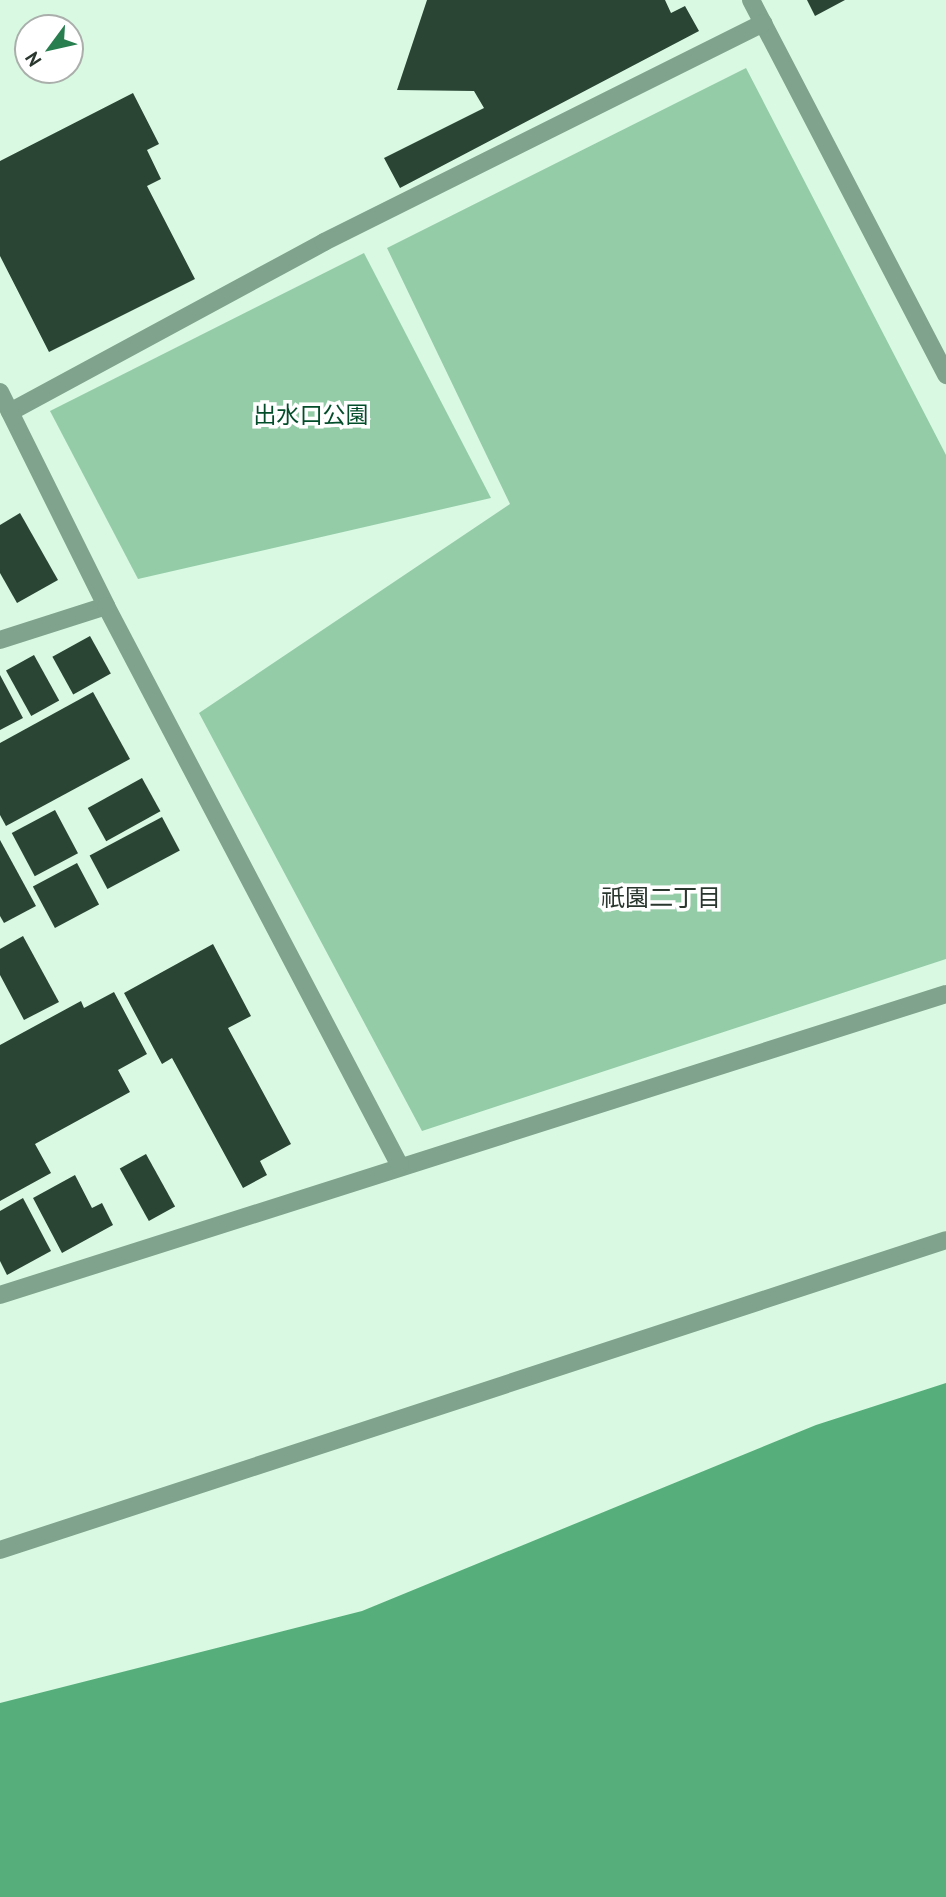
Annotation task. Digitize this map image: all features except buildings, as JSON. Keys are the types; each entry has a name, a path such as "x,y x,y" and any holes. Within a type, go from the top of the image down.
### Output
{"street":[{"path":"751,0 944,369"},
{"path":"10,412 324,242 763,23"},
{"path":"0,392 106,606 400,1166"},
{"path":"0,640 106,606"},
{"path":"0,1295 946,994"},
{"path":"0,1550 946,1240"}],"green space":[{"path":"746,68 946,455 946,959 422,1131 199,713 510,504 387,248"},
{"name":"出水口公園","path":"364,253 491,498 138,579 50,411"}],"shaded area":[{"path":"946,1383 946,1897 0,1897 0,1703 362,1611 816,1425"}],"district":[{"name":"祇園二丁目","path":"661,898"}]}
